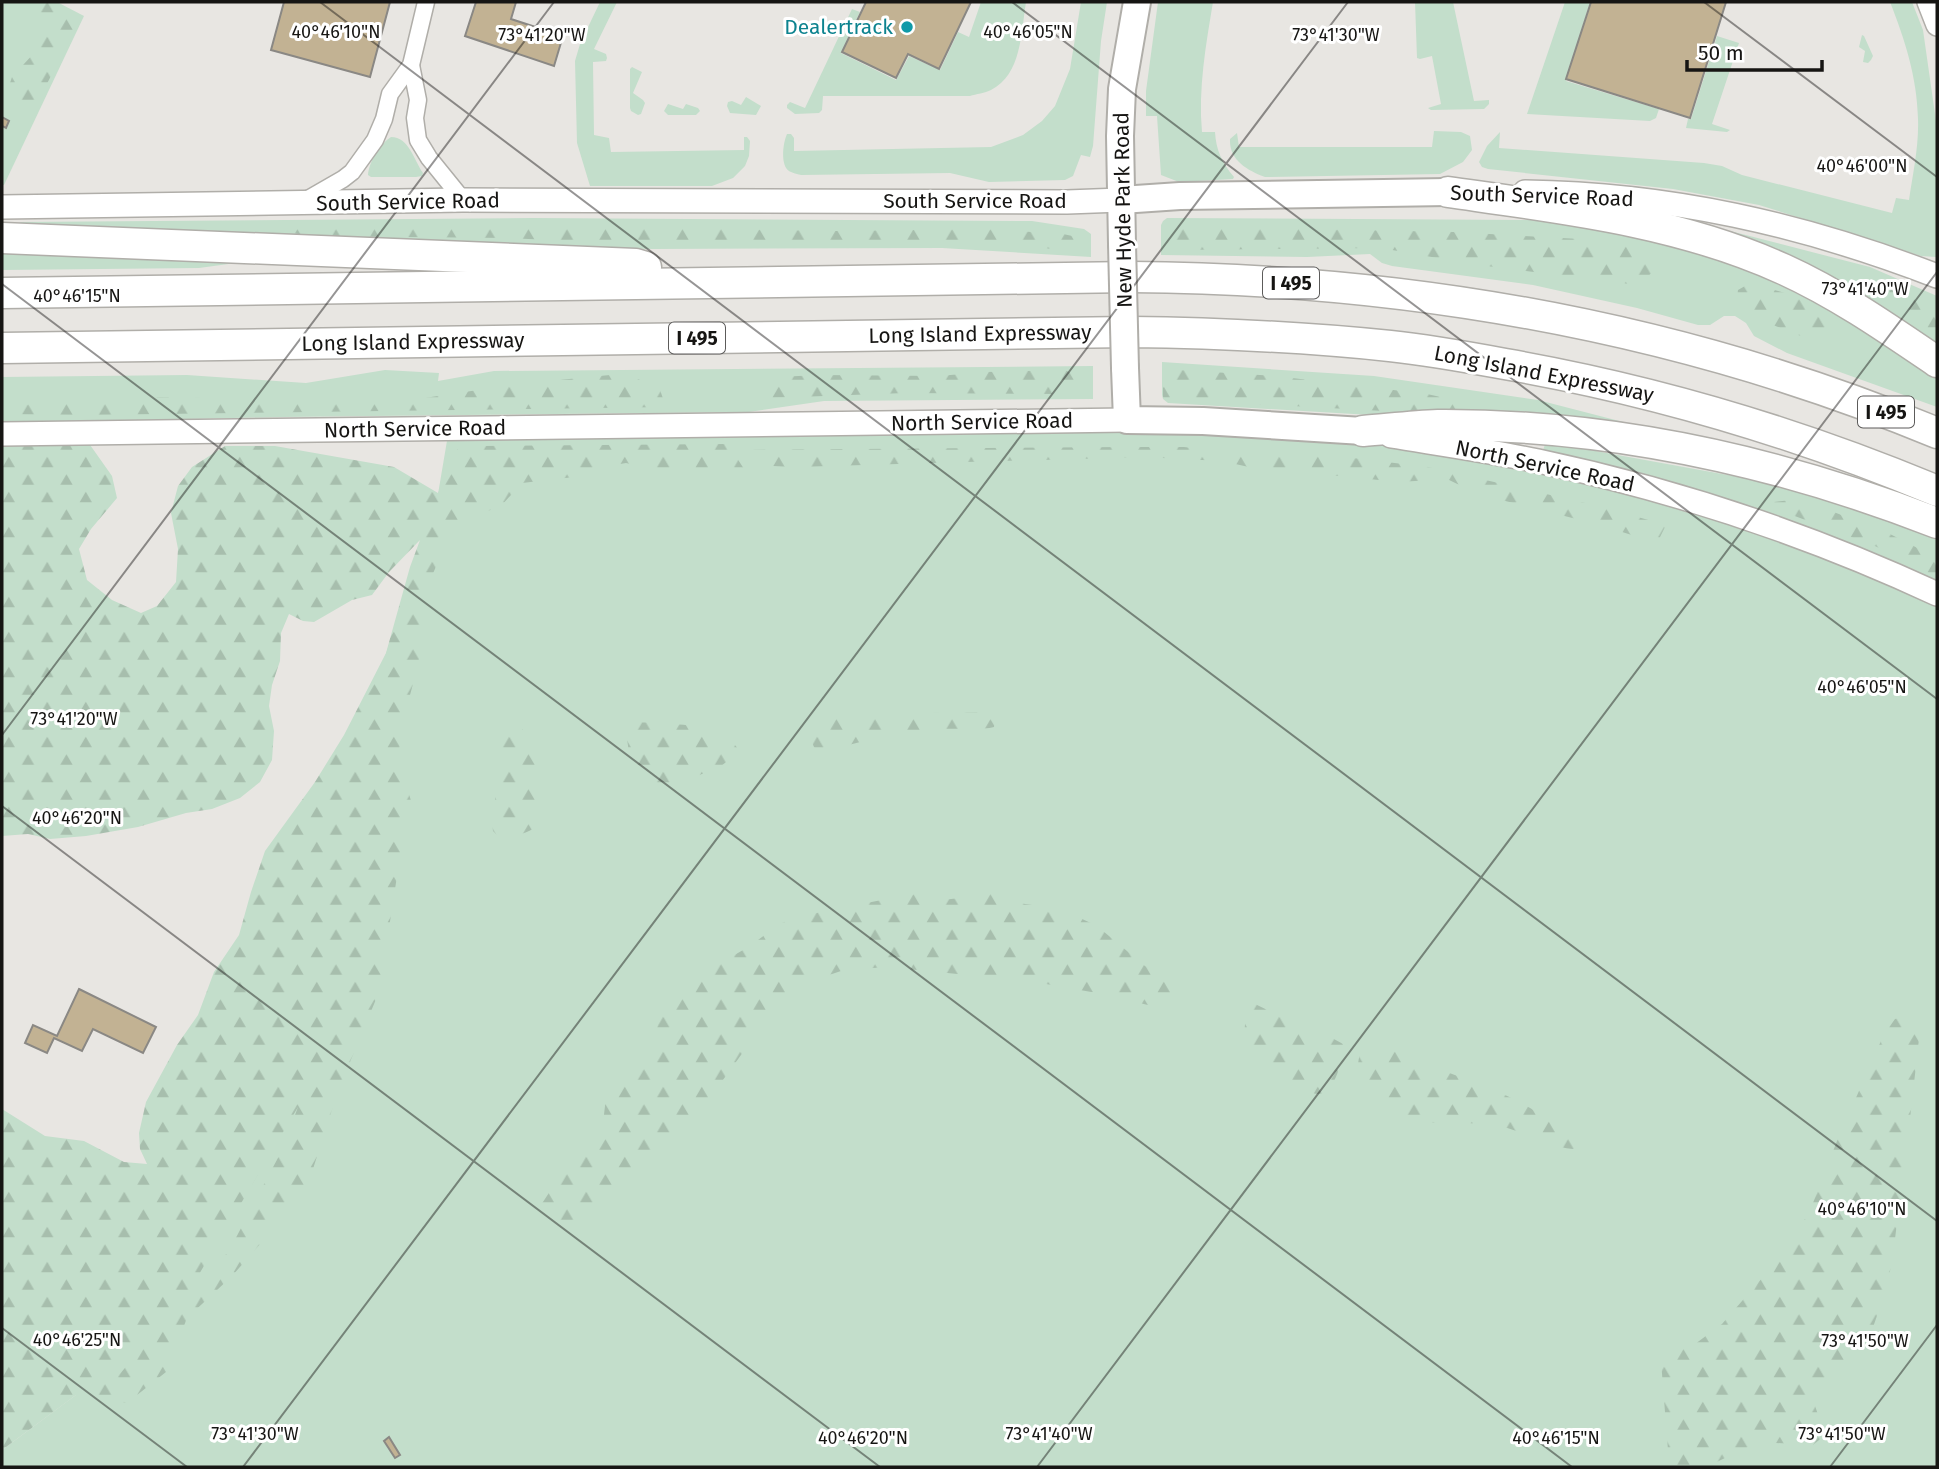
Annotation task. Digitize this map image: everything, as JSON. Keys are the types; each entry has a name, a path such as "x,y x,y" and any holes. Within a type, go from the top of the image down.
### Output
{"highway":[{"path":"1448,192 1637,222 1731,248 1783,269 1830,293 1937,362"},
{"path":"2,238 636,264 700,282"},
{"name":"I 495","path":"2,293 700,282 1195,278 1326,286 1389,292 1519,311 1685,347 1834,392 1937,433"},
{"name":"Long Island Expressway","path":"2,348 1130,332 1314,339 1460,356 1590,380 1717,412 1778,431 1937,491"},
{"path":"1363,431 1434,425 1475,426 1561,431 1663,444 1795,474 1863,495 1937,523"}],"main road":[{"name":"New Hyde Park Road","path":"1127,420 1120,136 1122,89 1137,2"},
{"name":"South Service Road","path":"2,207 463,200 1067,202 1180,196 1572,193 1687,205 1796,229 1932,271"},
{"name":"North Service Road","path":"2,435 1127,420 1203,421 1363,431 1538,461 1660,491 1803,538 1937,594"}],"street":[{"path":"301,203 343,179 360,162 375,140 390,94 411,65 426,2"},
{"path":"1928,2 1937,24"},
{"path":"411,65 418,100 415,118 418,140 463,200"}],"green space":[{"path":"2,2 57,2 84,16 4,185 2,185"},
{"path":"14,2 49,2 81,18 38,101 25,107 16,104 6,95 12,77 35,52 41,28 29,12"},
{"path":"600,2 617,2 594,49 606,54 607,58 606,61 593,62 594,135 609,138 611,152 744,150 744,137 747,137 750,141 749,156 745,166 733,178 712,186 590,186 577,143 575,61"},
{"path":"981,2 1026,2 1021,39 1014,63 1009,74 991,90 970,96 823,96 822,110 819,113 795,114 787,108 790,102 805,108 852,9 860,12 841,53 896,80 909,56 940,70 958,32 969,37"},
{"path":"1081,2 1107,2 1101,41 1093,146 1090,157 1081,155 1073,176 1065,180 989,182 950,173 801,175 786,168 783,154 787,134 794,138 794,151 991,147 1023,135 1042,121 1055,106 1070,69"},
{"path":"1158,2 1213,2 1202,83 1202,132 1215,132 1220,156 1233,179 1179,182 1161,175 1157,116 1146,116 1146,91"},
{"path":"1415,2 1453,2 1474,101 1489,100 1484,109 1428,108 1441,104 1432,56 1417,58"},
{"path":"1565,2 1590,2 1566,81 1659,109 1656,118 1650,121 1527,114"},
{"path":"1890,2 1912,2 1923,30 1937,128 1936,257 1921,256 1759,205 1673,189 1488,169 1482,167 1479,162 1487,146 1500,132 1499,148 1704,163 1892,213 1896,198 1909,200 1917,149 1918,119 1909,59"},
{"path":"1862,35 1873,56 1868,63 1863,62 1865,51 1859,47"},
{"path":"1717,36 1739,43 1712,124 1730,130 1727,132 1686,128 1688,119 1691,119"},
{"path":"632,67 642,72 633,93 645,103 638,115 630,108"},
{"path":"746,97 761,106 756,115 730,113 728,102 741,105"},
{"path":"668,104 683,109 686,104 700,111 696,115 668,115 664,111"},
{"path":"1434,131 1461,132 1470,136 1472,150 1463,162 1440,174 1265,177 1240,163 1230,146 1230,139 1237,133 1239,147 1432,147"},
{"path":"391,137 407,145 423,173 422,176 368,175 376,154"},
{"path":"532,218 1032,221 1084,229 1091,234 1091,257 942,248 653,249 473,245 31,228 19,222"},
{"path":"1167,218 1543,220 1639,234 1754,272 1855,323 1937,375 1937,407 1787,353 1754,336 1746,323 1735,316 1724,316 1710,325 1698,325 1637,308 1533,285 1392,266 1382,263 1370,254 1307,257 1161,255 1161,225"},
{"path":"1185,222 1195,229 1207,227 1453,232 1636,242 1649,249 1655,270 1638,285 1471,264 1381,248 1169,250 1169,245"},
{"path":"463,225 837,231 986,229 1063,234 1077,237 1087,246 1054,249 969,242 644,245 509,238 308,236 293,233 296,226"},
{"path":"1730,231 1870,267 1937,296 1937,354 1835,284"},
{"path":"2,249 257,260 199,268 2,270"},
{"path":"1886,280 1937,305 1937,348 1914,332 1883,304 1871,282"},
{"path":"1745,286 1772,289 1808,304 1830,334 1816,342 1745,314 1737,297 1738,290"},
{"path":"1162,362 1374,376 1538,400 1685,438 1168,403 1162,395"},
{"path":"1093,366 1093,399 824,401 749,412 2,423 2,377 187,375 306,383 385,370 439,373 438,381 494,371"},
{"path":"1163,369 1275,376 1427,394 1481,406 1482,409 1475,412 1384,411 1163,399"},
{"path":"1064,370 1075,374 1080,380 1077,388 1066,394 905,393 770,398 765,388 778,377 939,376"},
{"path":"610,375 636,378 660,390 666,407 2,414 2,405 160,397 375,402 411,400 518,384"},
{"path":"1270,424 1597,475 1937,594 1937,1467 2,1467 2,1450 167,1327 438,494 449,429"},
{"path":"2,434 88,442 112,476 117,498 91,529 79,549 87,580 112,600 141,613 157,606 176,582 178,549 171,513 178,486 192,467 225,446 275,446 394,467 438,493 458,448 728,444 744,469 662,471 626,463 574,477 522,483 500,507 481,513 449,537 427,587 419,662 404,717 398,758 412,804 400,857 379,992 338,1091 312,1172 290,1210 232,1276 187,1318 166,1372 127,1403 76,1395 2,1450 2,1109 45,1136 84,1141 124,1162 147,1164 140,1149 139,1133 146,1102 177,1045 198,1015 214,972 239,935 265,851 315,782 344,735 386,653 420,540 389,572 372,595 352,600 314,622 303,621 289,614 281,633 280,661 269,706 274,731 272,760 260,782 240,798 212,809 86,836 50,839 28,834 2,836","holes":["298,1107 282,1150 229,1251 182,1303","146,1344 117,1377 87,1393 82,1391"]},
{"path":"1546,442 1837,495 1937,540 1937,585 1822,533 1543,450"},
{"path":"1184,447 1250,455 1328,455 1428,467 1599,506 1666,525 1657,543 1600,525 1478,494 1447,479 1399,482 1271,472 1222,461 1143,457 795,467 749,465 743,450"},
{"path":"1800,499 1888,533 1937,558 1937,577 1875,546 1784,512 1774,502"},
{"path":"984,712 993,716 994,727 909,733 864,741 820,754 812,740 813,729 822,715"},
{"path":"509,721 518,723 532,743 541,796 536,827 527,832 498,836 493,831 492,823 495,776 504,725"},
{"path":"635,722 706,729 719,733 738,749 734,756 721,766 666,789 651,787 638,783 632,772 627,739 630,727"},
{"path":"985,892 1025,904 1061,909 1097,926 1145,966 1173,980 1183,992 1181,1001 1171,1007 1148,1005 1029,981 887,967 844,970 817,979 797,989 775,1011 712,1095 679,1133 605,1204 570,1222 551,1220 541,1205 577,1150 603,1123 603,1091 651,1050 658,1024 669,1002 682,995 712,968 750,946 779,924 801,916 912,894 942,900"},
{"path":"1249,1004 1255,1004 1343,1044 1340,1066 1330,1088 1318,1094 1299,1087 1276,1070 1255,1049 1245,1031"},
{"path":"1922,1012 1887,1287 1863,1356 1819,1383 1813,1400 1825,1435 1813,1445 1759,1442 1706,1467 1675,1467 1669,1463 1661,1361 1674,1345 1691,1347 1722,1324 1789,1247 1811,1208 1884,1034 1895,1019"},
{"path":"1364,1044 1401,1053 1510,1097 1546,1118 1576,1147 1563,1148 1496,1125 1428,1122 1386,1107 1368,1097 1360,1085 1358,1067"}],"building":[{"path":"284,2 390,2 370,77 271,50"},
{"path":"476,2 516,2 511,19 563,36 554,66 465,36"},
{"name":"Dealertrack","path":"866,2 971,2 939,69 908,54 896,78 842,52"},
{"path":"1591,2 1726,2 1690,118 1566,79"},
{"path":"2,117 9,121 6,128 2,126"},
{"path":"79,989 156,1027 143,1053 93,1029 82,1051 54,1038 47,1053 25,1043 33,1025 57,1036"},
{"path":"389,1437 400,1455 395,1458 384,1441"}],"place":[{"name":"Dealertrack","path":"907,27"}]}
